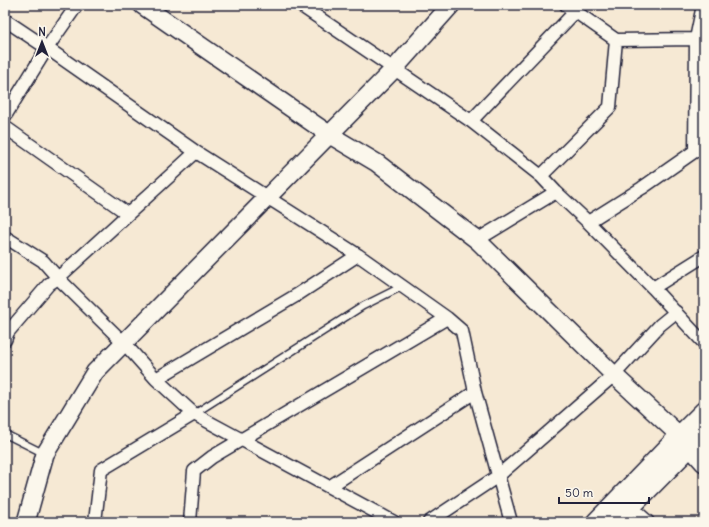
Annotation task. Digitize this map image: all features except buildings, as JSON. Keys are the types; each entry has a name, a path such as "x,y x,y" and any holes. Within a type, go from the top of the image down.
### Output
{"street":[{"path":"5,116 47,48 78,5"},
{"path":"142,5 330,135 377,163 477,240 614,375 679,435 704,463"},
{"path":"300,5 471,122 542,176 556,192 653,288 704,343"},
{"path":"26,522 45,454 96,372 330,135 394,69 452,5"},
{"path":"588,222 700,150 696,39 703,5"},
{"path":"471,122 570,9 616,40 696,39"},
{"path":"5,20 196,152 358,255 447,318 462,331 475,392 511,522"},
{"path":"542,176 610,107 616,40"},
{"path":"5,127 128,214"},
{"path":"5,340 8,332 49,284 58,278 196,152"},
{"path":"477,240 556,192"},
{"path":"5,237 43,261 58,278 124,343 156,379 194,414 394,522"},
{"path":"156,379 297,295 358,255"},
{"path":"653,288 704,256"},
{"path":"429,522 498,476 614,375 660,325 676,312"},
{"path":"190,522 194,471 212,457 447,318"},
{"path":"329,487 475,392"},
{"path":"617,522 626,502 679,435 704,410"},
{"path":"95,522 101,470 194,414"},
{"path":"595,522 626,502 690,448 704,434"},
{"path":"626,502 648,522"}],"lane":[{"path":"194,414 363,306 403,286"},
{"path":"5,434 45,454"}]}
